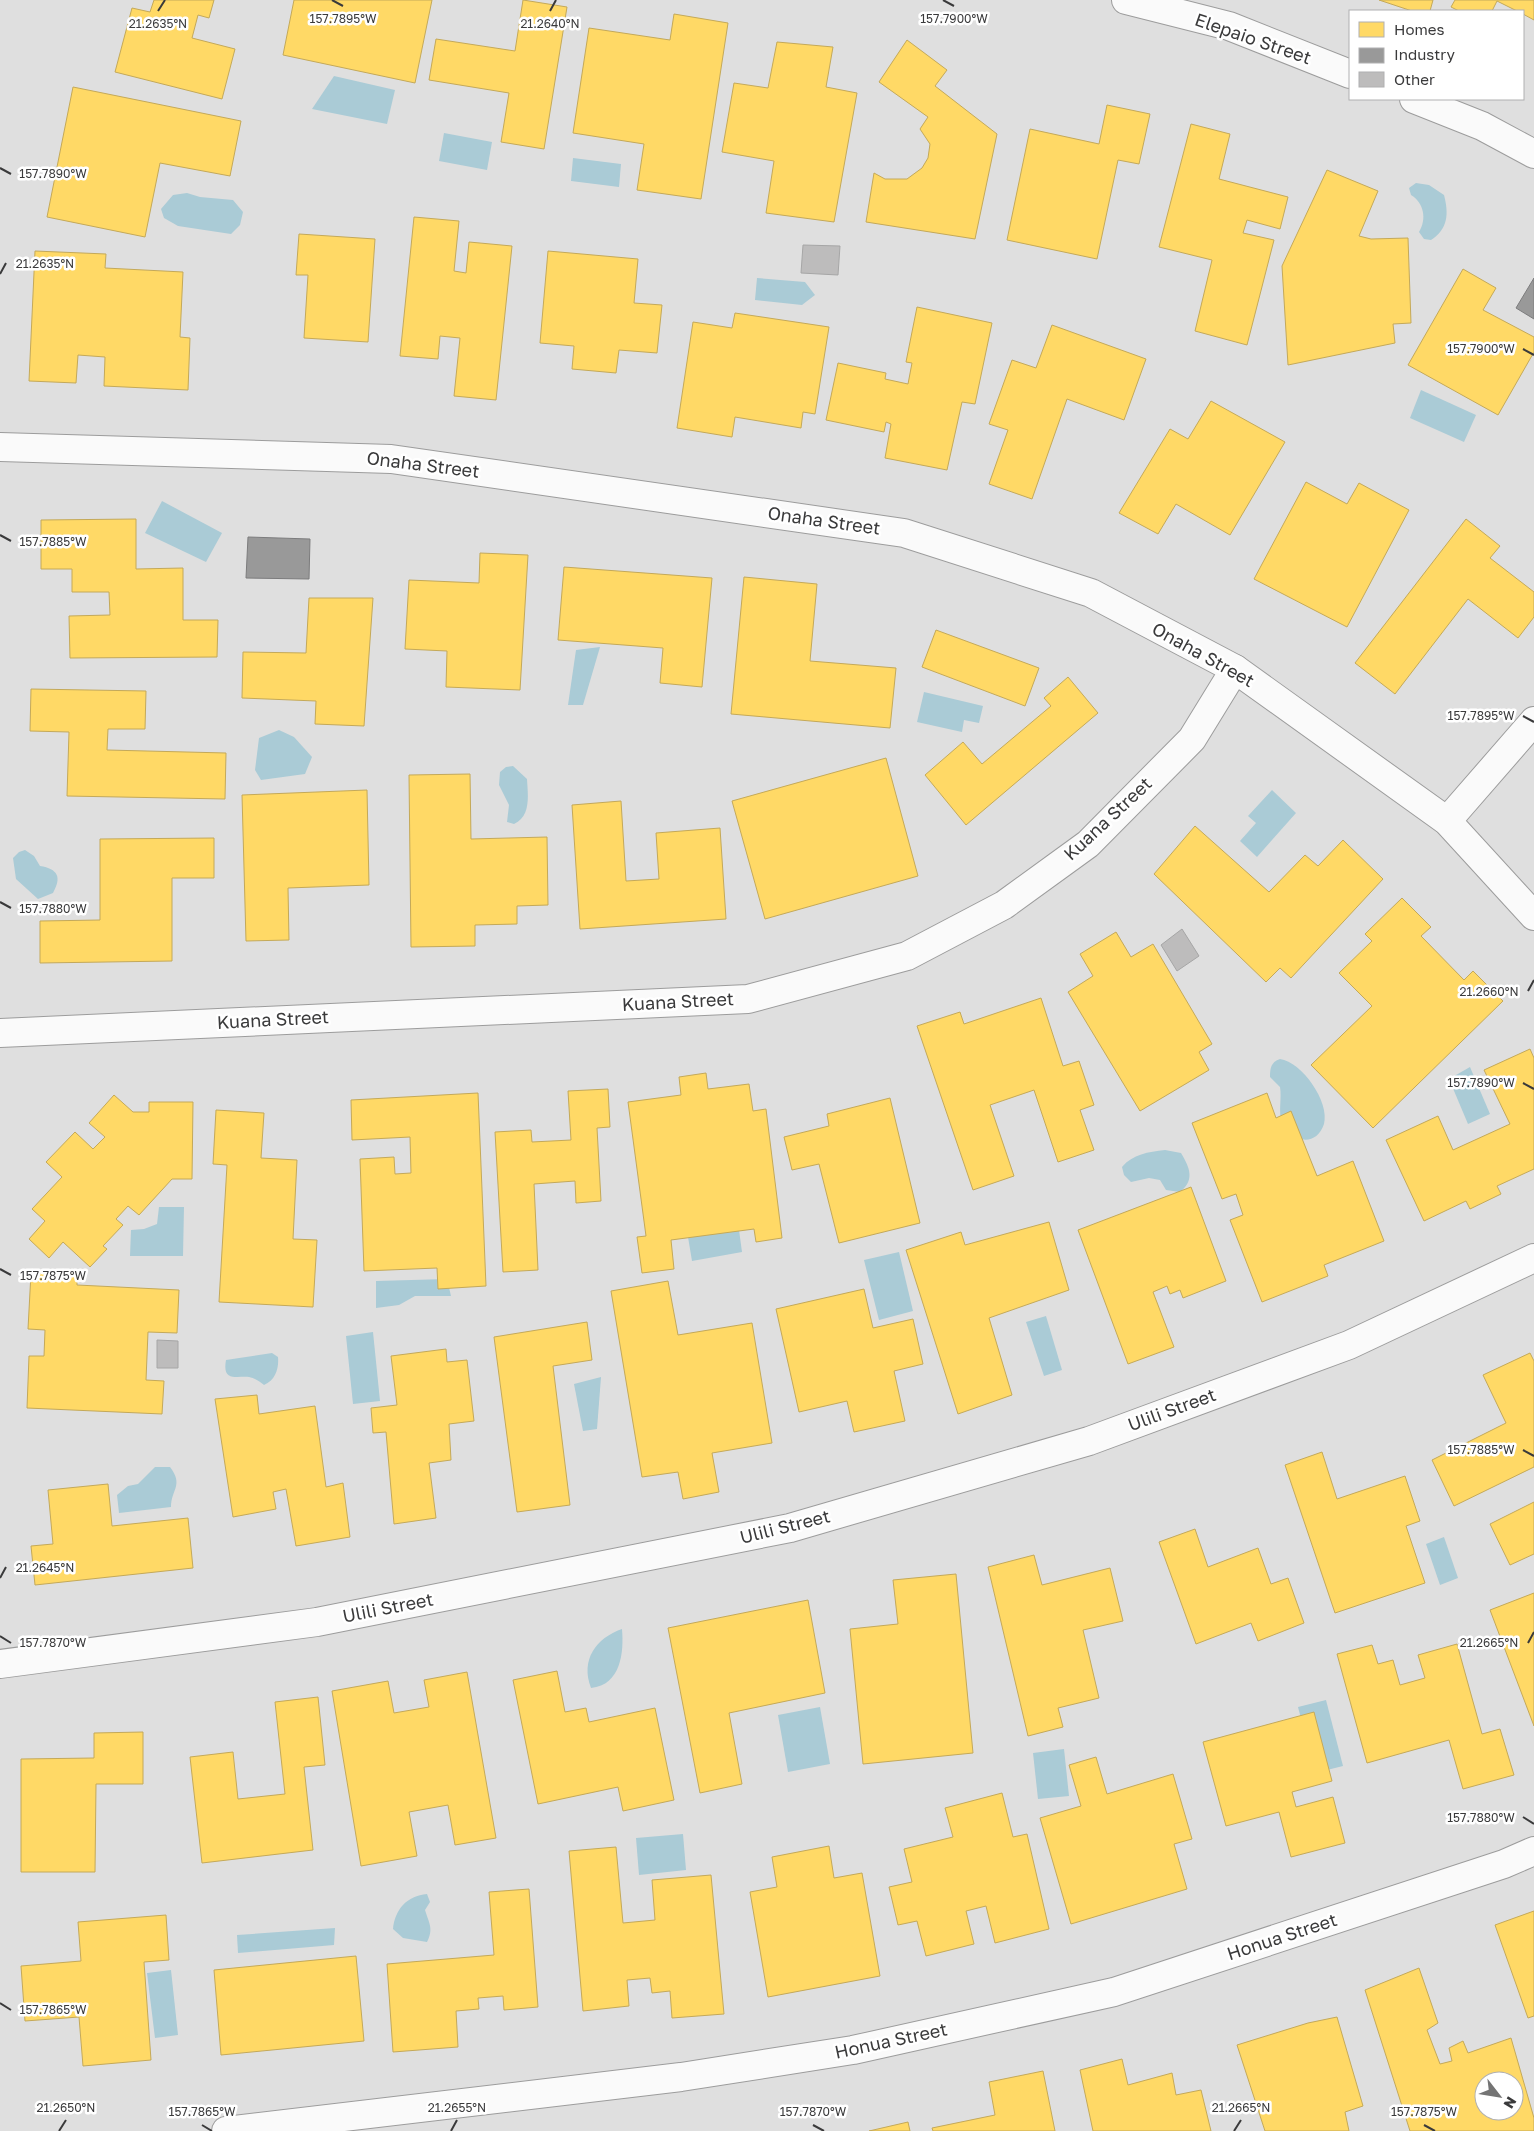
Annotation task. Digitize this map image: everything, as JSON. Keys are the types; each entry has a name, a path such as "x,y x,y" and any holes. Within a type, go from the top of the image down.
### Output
{"street":[{"name":"Elepaio Street","path":"1126,0 1228,26 1349,74"},
{"path":"1417,100 1482,126 1534,154"},
{"name":"Onaha Street","path":"0,446 391,458 904,533 1091,593 1235,669 1448,821 1534,916"},
{"name":"Kuana Street","path":"0,1033 748,999 907,956 1004,905 1088,844 1192,738 1235,669"},
{"path":"1448,821 1534,721"},
{"name":"Ulili Street","path":"0,1664 317,1622 790,1528 1098,1438 1349,1344 1534,1258"},
{"name":"Honua Street","path":"226,2131 681,2077 853,2050 1114,1992 1504,1864 1534,1851"}],"water":[{"path":"334,76 395,90 387,124 312,109"},
{"path":"444,133 492,142 487,170 439,161"},
{"path":"573,158 621,164 619,187 571,181"},
{"path":"1416,183 1429,185 1444,195 1446,220 1441,231 1431,240 1424,239 1419,232 1423,222 1423,212 1419,202 1411,195 1409,188"},
{"path":"187,193 200,197 233,200 243,212 240,225 231,234 178,226 164,218 161,209 173,195"},
{"path":"757,278 805,282 815,295 802,305 755,300"},
{"path":"1421,390 1476,415 1464,442 1410,418"},
{"path":"162,501 222,533 206,562 145,533"},
{"path":"600,647 583,705 568,705 576,650"},
{"path":"924,692 983,706 979,723 964,720 962,732 917,722"},
{"path":"279,730 294,737 312,757 305,774 261,780 255,770 259,738"},
{"path":"513,766 527,779 528,792 526,811 514,824 507,822 509,805 499,785 500,772 506,767"},
{"path":"1272,790 1296,813 1257,857 1240,841 1256,823 1248,816"},
{"path":"25,850 34,856 40,866 51,869 57,875 56,887 53,893 38,899 16,879 13,858 19,852"},
{"path":"1280,1059 1297,1067 1319,1095 1325,1115 1324,1124 1315,1137 1303,1140 1297,1138 1286,1129 1282,1122 1280,1114 1280,1087 1270,1077 1272,1066"},
{"path":"1470,1067 1490,1114 1468,1124 1449,1079"},
{"path":"1165,1150 1181,1153 1189,1169 1188,1183 1180,1192 1166,1190 1160,1180 1149,1178 1131,1182 1124,1175 1122,1167 1131,1159 1147,1153"},
{"path":"159,1207 184,1207 183,1256 130,1256 131,1230 144,1229 157,1224"},
{"path":"739,1230 742,1252 692,1261 688,1237"},
{"path":"899,1252 913,1311 879,1320 864,1260"},
{"path":"447,1279 451,1296 415,1296 399,1305 376,1308 376,1281"},
{"path":"1046,1316 1062,1370 1044,1376 1026,1322"},
{"path":"373,1332 380,1401 353,1404 346,1336"},
{"path":"272,1353 278,1357 277,1369 274,1377 264,1385 249,1377 235,1377 228,1375 226,1372 226,1360"},
{"path":"601,1377 597,1429 583,1431 574,1384"},
{"path":"155,1467 170,1467 176,1478 176,1487 171,1507 119,1513 117,1495 128,1486 138,1484"},
{"path":"1444,1537 1458,1578 1440,1585 1426,1544"},
{"path":"622,1629 621,1657 615,1674 601,1686 591,1688 588,1668 589,1659 593,1651 605,1638"},
{"path":"1326,1700 1343,1766 1315,1773 1298,1707"},
{"path":"820,1707 830,1764 788,1772 778,1715"},
{"path":"1064,1749 1069,1796 1038,1799 1033,1753"},
{"path":"683,1834 686,1870 639,1875 636,1838"},
{"path":"427,1894 430,1902 425,1910 430,1930 427,1942 403,1938 393,1929 396,1915 408,1901"},
{"path":"335,1928 334,1945 238,1953 237,1935"},
{"path":"171,1970 178,2035 155,2038 147,1973"}],"building: Homes":[{"path":"154,0 214,0 209,18 198,15 192,38 235,49 222,99 115,72 132,8 150,12"},
{"path":"294,0 432,0 415,83 283,55"},
{"path":"523,0 567,7 544,149 501,142 509,93 429,80 436,39 515,51"},
{"path":"1379,0 1433,0 1430,10 1409,10"},
{"path":"1455,0 1534,0 1534,20 1524,15 1524,10 1515,10 1497,1 1492,10 1457,10 1451,7"},
{"path":"674,14 728,23 701,199 637,190 644,144 573,133 589,28 670,40"},
{"path":"907,40 947,70 935,86 997,134 975,239 866,222 874,173 885,179 907,179 922,168 928,158 930,144 920,129 928,117 879,82"},
{"path":"777,42 833,47 826,87 857,93 834,222 766,213 774,161 722,152 734,83 768,88"},
{"path":"73,87 241,121 230,176 160,163 145,237 47,217"},
{"path":"1107,105 1150,114 1139,164 1118,160 1097,259 1007,240 1030,129 1099,144"},
{"path":"1191,124 1230,134 1219,179 1288,197 1280,229 1247,220 1243,233 1274,240 1247,345 1195,331 1212,260 1159,247"},
{"path":"1327,170 1378,191 1359,236 1371,239 1408,238 1411,323 1393,324 1395,343 1288,365 1282,266"},
{"path":"414,217 459,221 454,271 466,273 469,242 512,246 496,400 454,396 460,338 440,336 438,359 400,356"},
{"path":"299,234 375,239 368,342 304,338 308,275 296,275"},
{"path":"35,251 106,254 105,268 183,272 180,337 190,338 188,390 104,386 105,357 78,355 76,383 29,381"},
{"path":"548,251 638,259 634,303 662,305 657,353 619,350 616,373 572,369 574,346 540,343"},
{"path":"1463,269 1496,288 1483,310 1534,337 1534,352 1498,415 1408,365"},
{"path":"917,307 992,323 975,404 962,402 947,470 885,458 891,424 886,422 884,432 826,420 838,363 886,373 885,379 908,384 912,363 906,362"},
{"path":"735,313 829,327 815,414 803,412 801,428 735,417 732,437 677,428 693,322 732,328"},
{"path":"1052,325 1146,359 1124,420 1067,399 1032,499 989,484 1008,430 989,424 1012,360 1036,368"},
{"path":"1211,401 1285,442 1230,535 1176,504 1158,534 1119,513 1170,429 1188,439"},
{"path":"1306,482 1347,504 1359,483 1409,510 1347,627 1254,579"},
{"path":"136,519 136,569 183,568 183,620 218,620 217,657 70,658 69,616 110,615 109,592 72,592 72,569 41,569 41,520"},
{"path":"1466,519 1500,546 1490,558 1534,592 1534,617 1518,638 1468,599 1395,694 1355,663"},
{"path":"480,553 528,555 520,690 446,687 447,651 405,649 409,580 479,583"},
{"path":"564,567 712,578 702,687 660,683 663,648 558,640"},
{"path":"744,577 817,584 810,661 896,668 890,728 731,714"},
{"path":"309,598 373,598 364,726 315,724 316,701 242,698 243,652 306,653"},
{"path":"936,630 1039,668 1025,706 922,667"},
{"path":"1068,677 1098,713 966,825 925,775 963,742 982,764 1051,706 1044,698"},
{"path":"31,689 146,691 145,729 108,729 107,750 226,753 225,799 67,796 69,732 30,731"},
{"path":"886,758 918,876 765,919 732,801"},
{"path":"470,774 471,839 547,837 548,905 517,906 517,924 475,925 475,946 411,947 409,775"},
{"path":"367,790 369,885 288,888 289,940 246,941 242,795"},
{"path":"621,801 626,881 659,879 656,833 720,828 726,919 580,929 572,805"},
{"path":"1195,826 1269,892 1305,855 1318,866 1343,840 1383,879 1291,978 1280,968 1266,982 1154,874"},
{"path":"214,838 214,878 172,878 172,961 40,963 40,921 100,920 100,839"},
{"path":"1402,898 1431,927 1421,936 1464,980 1473,971 1503,1001 1373,1128 1311,1065 1372,1006 1339,973 1372,941 1365,934"},
{"path":"1116,932 1131,957 1153,944 1212,1044 1199,1052 1209,1070 1140,1111 1068,992 1093,976 1080,954"},
{"path":"1041,998 1063,1066 1079,1061 1094,1105 1080,1110 1094,1150 1058,1162 1034,1090 990,1105 1014,1176 973,1190 917,1026 960,1012 964,1024"},
{"path":"1530,1049 1534,1058 1534,1169 1497,1186 1501,1194 1470,1209 1466,1201 1424,1221 1386,1140 1438,1116 1453,1150 1510,1124 1484,1070"},
{"path":"706,1073 708,1089 749,1084 753,1111 766,1109 782,1238 756,1242 754,1229 671,1240 674,1269 642,1273 637,1237 646,1236 628,1102 681,1095 679,1077"},
{"path":"608,1089 610,1127 597,1128 601,1201 576,1203 575,1181 534,1184 538,1270 503,1272 495,1132 531,1130 532,1142 571,1140 568,1091"},
{"path":"478,1093 486,1286 438,1289 437,1268 364,1271 360,1159 394,1157 395,1174 411,1173 410,1137 352,1140 351,1100"},
{"path":"1267,1093 1276,1118 1291,1111 1317,1176 1353,1161 1384,1241 1324,1265 1328,1276 1262,1302 1230,1220 1243,1215 1236,1194 1222,1199 1192,1123"},
{"path":"114,1095 133,1112 149,1112 149,1102 193,1102 192,1179 172,1179 139,1215 128,1206 116,1219 123,1225 103,1246 107,1249 90,1267 63,1242 49,1258 29,1239 45,1221 32,1209 62,1177 46,1162 75,1132 93,1149 105,1137 89,1123"},
{"path":"890,1098 920,1223 839,1243 819,1164 792,1170 784,1137 829,1126 827,1114"},
{"path":"216,1110 264,1113 261,1158 297,1160 293,1239 317,1240 313,1307 219,1302 227,1165 213,1164"},
{"path":"1191,1187 1226,1281 1183,1298 1180,1290 1170,1294 1167,1286 1153,1292 1174,1347 1128,1364 1078,1230"},
{"path":"1049,1222 1069,1290 989,1318 1012,1395 958,1414 906,1250 961,1232 965,1245"},
{"path":"31,1273 77,1274 77,1285 179,1290 177,1333 148,1332 146,1380 164,1381 162,1414 27,1408 29,1356 44,1356 45,1330 28,1329"},
{"path":"668,1281 678,1335 752,1323 772,1443 712,1453 719,1492 683,1499 678,1472 642,1477 611,1291"},
{"path":"864,1289 873,1328 913,1319 923,1364 894,1371 905,1421 854,1432 847,1401 799,1412 776,1309"},
{"path":"587,1322 592,1360 553,1366 570,1505 517,1512 494,1337"},
{"path":"446,1349 447,1362 467,1360 474,1421 449,1424 451,1460 429,1463 436,1518 394,1524 386,1432 373,1433 371,1408 397,1405 391,1356"},
{"path":"1530,1353 1534,1361 1534,1467 1454,1506 1432,1460 1506,1423 1483,1375"},
{"path":"257,1395 259,1414 315,1406 326,1487 343,1483 350,1537 296,1546 286,1489 273,1492 276,1509 233,1517 215,1399"},
{"path":"1322,1452 1337,1499 1405,1476 1420,1521 1406,1526 1425,1583 1335,1613 1285,1465"},
{"path":"108,1484 112,1526 188,1518 193,1568 35,1585 31,1546 53,1544 48,1490"},
{"path":"1534,1502 1534,1554 1510,1565 1490,1524"},
{"path":"1195,1529 1208,1567 1258,1548 1271,1584 1288,1578 1304,1623 1258,1641 1251,1623 1196,1644 1159,1542"},
{"path":"1034,1555 1042,1585 1110,1568 1123,1621 1083,1630 1099,1698 1058,1708 1063,1727 1028,1736 988,1567"},
{"path":"956,1574 973,1753 863,1764 850,1629 898,1624 893,1580"},
{"path":"1534,1593 1534,1726 1490,1610"},
{"path":"808,1600 825,1693 729,1713 742,1784 700,1793 668,1628"},
{"path":"1457,1644 1482,1734 1500,1729 1514,1775 1463,1789 1449,1740 1367,1763 1337,1654 1372,1645 1378,1664 1393,1660 1400,1685 1425,1678 1418,1655"},
{"path":"557,1671 565,1712 586,1708 589,1722 655,1708 674,1800 623,1811 618,1787 538,1804 513,1680"},
{"path":"467,1672 496,1838 455,1845 448,1805 409,1812 417,1856 361,1866 332,1691 388,1681 394,1713 429,1707 424,1680"},
{"path":"318,1697 325,1765 304,1767 313,1850 202,1863 190,1757 233,1752 238,1799 285,1794 275,1702"},
{"path":"1314,1712 1332,1781 1292,1792 1296,1807 1333,1797 1345,1843 1291,1857 1279,1812 1226,1826 1203,1742"},
{"path":"143,1732 143,1784 96,1784 95,1872 21,1872 21,1759 94,1758 94,1733"},
{"path":"1096,1757 1107,1794 1173,1774 1192,1839 1174,1844 1187,1889 1071,1924 1040,1818 1081,1806 1069,1765"},
{"path":"1002,1793 1013,1837 1027,1834 1049,1929 995,1943 986,1906 966,1911 974,1944 926,1956 917,1921 898,1925 889,1887 912,1882 904,1849 953,1837 945,1808"},
{"path":"829,1846 834,1878 862,1873 880,1976 768,1997 750,1892 777,1887 772,1857"},
{"path":"616,1847 623,1923 655,1920 652,1880 711,1875 724,2014 672,2018 670,1991 652,1993 650,1978 627,1980 629,2006 583,2011 569,1851"},
{"path":"529,1889 538,2007 504,2010 503,1996 478,1998 479,2009 456,2011 458,2047 393,2052 387,1964 494,1955 489,1892"},
{"path":"1534,1911 1534,2016 1528,2018 1495,1925"},
{"path":"166,1915 169,1960 144,1962 151,2060 83,2066 79,2017 25,2021 21,1966 81,1961 78,1922"},
{"path":"356,1956 364,2041 221,2055 214,1970"},
{"path":"1419,1968 1438,2023 1427,2030 1440,2064 1452,2061 1449,2048 1463,2041 1468,2053 1511,2038 1520,2071 1474,2071 1474,2121 1524,2121 1524,2083 1534,2118 1534,2131 1410,2131 1365,1990"},
{"path":"1337,2017 1363,2106 1345,2112 1349,2131 1265,2131 1237,2045 1308,2023"},
{"path":"1122,2059 1128,2085 1172,2073 1176,2095 1201,2090 1211,2131 1093,2131 1080,2070"},
{"path":"1043,2071 1055,2131 933,2131 932,2128 995,2115 989,2082"},
{"path":"908,2122 910,2131 869,2131"}],"building: Industry":[{"path":"1534,278 1534,319 1516,308"},
{"path":"248,537 310,539 309,579 246,578"}],"building: Other":[{"path":"803,245 840,246 838,275 801,273"},
{"path":"1182,929 1199,956 1177,971 1161,945"},
{"path":"157,1340 178,1341 178,1368 157,1368"}]}
